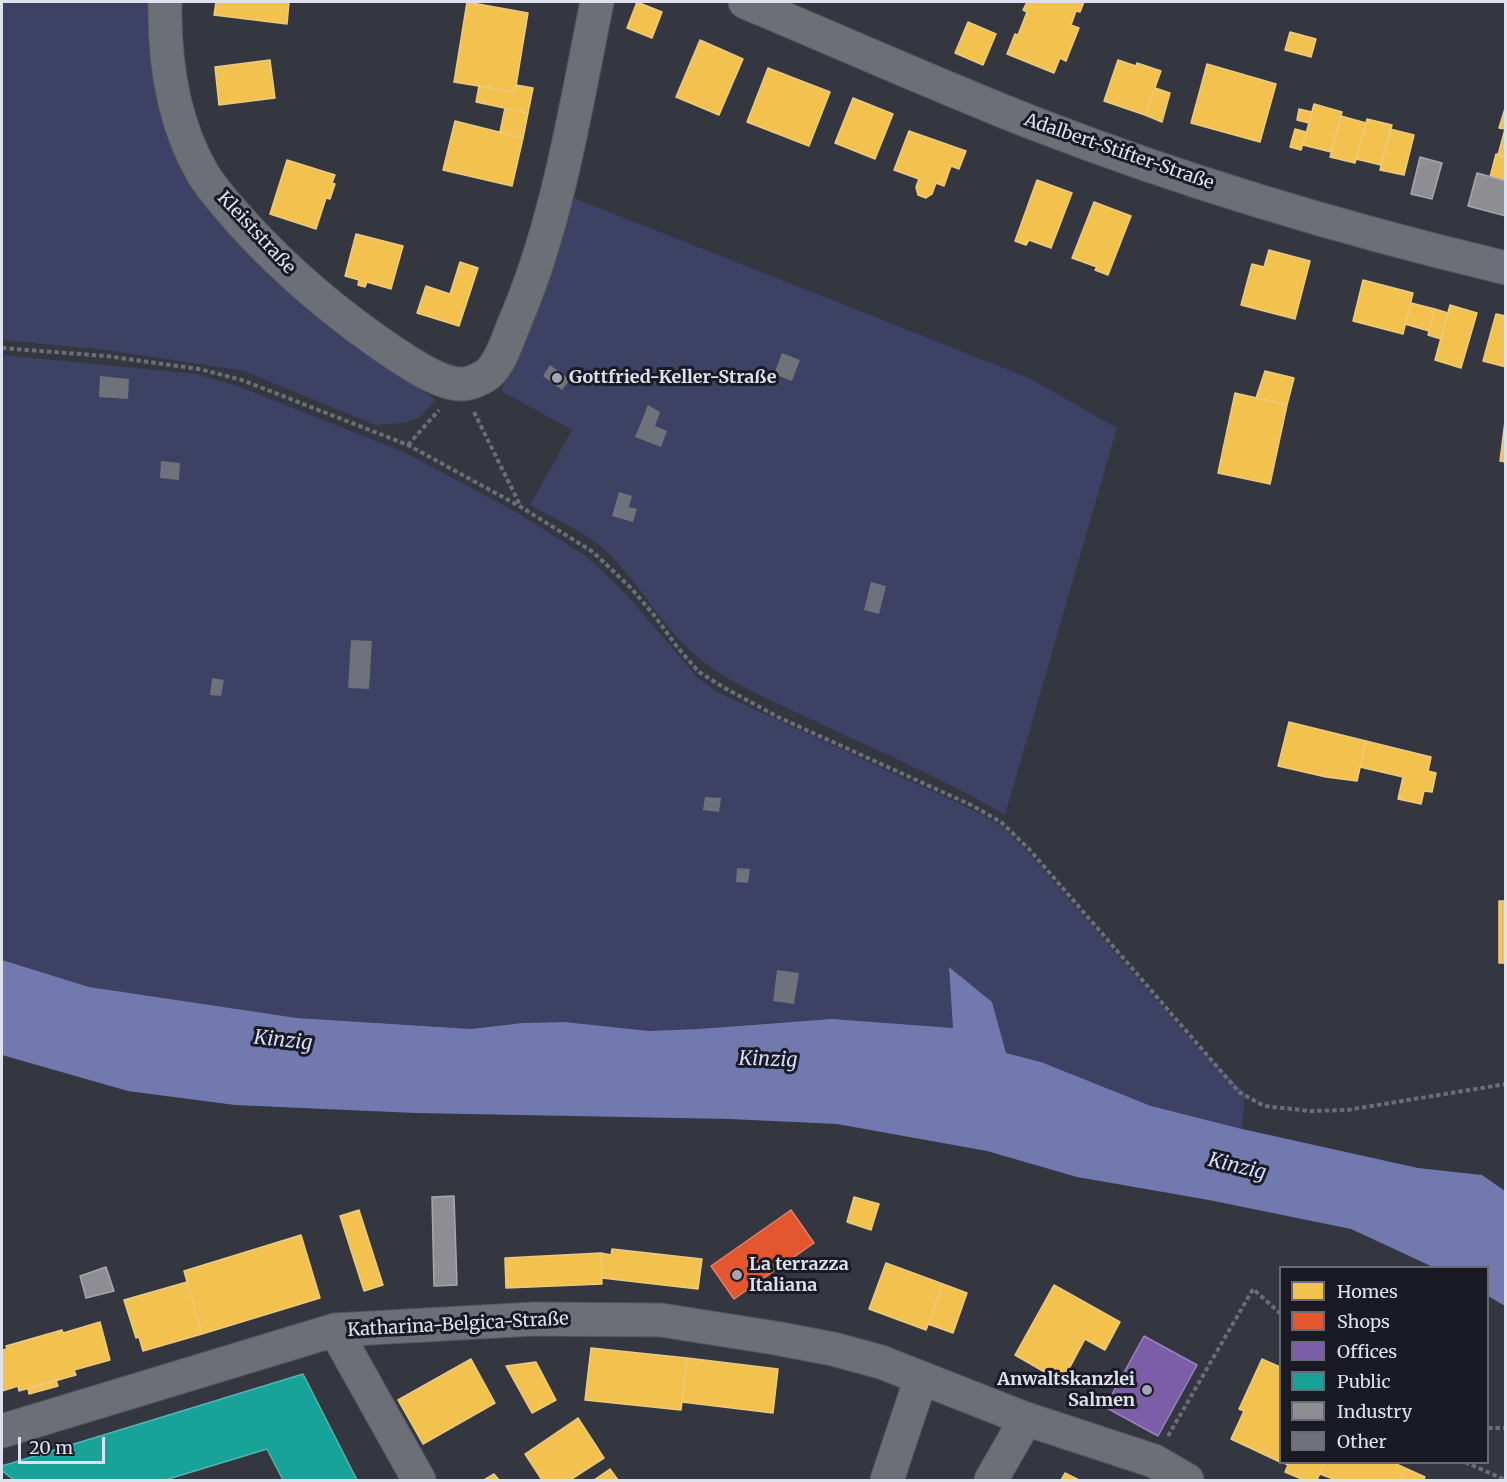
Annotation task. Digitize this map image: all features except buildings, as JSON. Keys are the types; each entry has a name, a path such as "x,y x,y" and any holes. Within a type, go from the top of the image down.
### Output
{"street":[{"name":"Kleiststraße","path":"165,2 167,68 173,96 185,136 203,174 231,210 267,249 348,321 416,368 438,378 460,384"},
{"path":"460,384 476,381 488,374 501,355 523,304 552,214 597,2"},
{"name":"Adalbert-Stifter-Straße","path":"745,2 1033,123 1149,165 1389,240 1506,268"},
{"name":"Katharina-Belgica-Straße","path":"2,1431 335,1330 534,1319 661,1320 727,1329 833,1349 881,1362 1026,1419 1154,1461 1187,1480"},
{"path":"335,1330 419,1480"},
{"path":"887,1480 921,1378"},
{"path":"991,1480 1026,1419"}],"path":[{"path":"2,348 106,356 199,369 243,380 408,445 521,507 593,552 631,588 699,672 778,717 1002,822 1052,874 1239,1092 1264,1106 1310,1111 1347,1110 1506,1084"},
{"path":"408,445 460,384 521,507"},
{"path":"1154,1461 1253,1289 1279,1311"},
{"path":"1489,1428 1506,1428"},
{"path":"1470,1464 1506,1480"}],"shaded area":[{"path":"2,2 150,2 162,105 338,331 436,400 419,418 403,423 375,425 244,371 107,350 2,340"},
{"path":"574,198 1029,378 1117,428 1005,815 931,775 753,692 728,678 689,650 626,572 598,544 530,505 572,430 501,391"},
{"path":"2,355 196,374 240,387 406,453 516,512 586,556 626,594 697,677 719,693 971,809 1000,825 1027,851 1193,1042 1245,1093 1242,1129 1151,1106 1041,1062 1006,1053 992,1002 950,968 953,1028 780,1022 649,1031 565,1022 522,1023 471,1029 297,1018 89,987 2,960"}],"water":[{"name":"Kinzig","path":"2,960 89,987 297,1018 471,1029 522,1023 565,1022 649,1031 832,1019 953,1028 949,967 992,1002 1006,1053 1041,1062 1151,1106 1242,1129 1418,1168 1482,1175 1505,1191 1505,1306 1489,1297 1489,1266 1431,1266 1351,1229 1209,1200 1077,1177 987,1151 837,1124 730,1119 415,1113 235,1105 128,1091 2,1055"}],"place":[{"name":"Gottfried-Keller-Straße","path":"557,378"},
{"name":"La terrazza Italiana","path":"737,1275"},
{"name":"Anwaltskanzlei Salmen","path":"1147,1390"}]}
